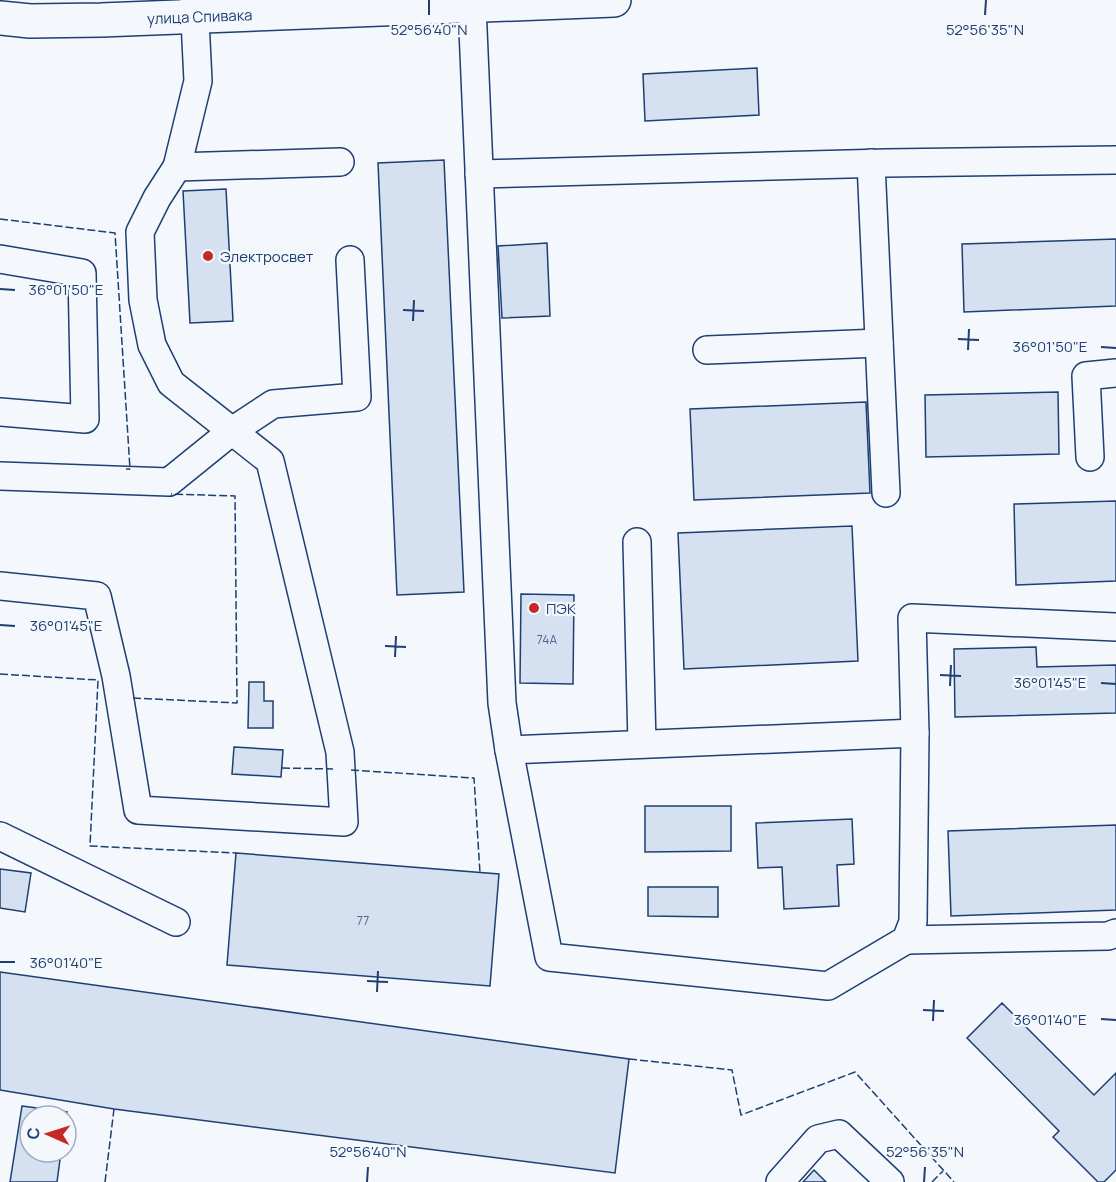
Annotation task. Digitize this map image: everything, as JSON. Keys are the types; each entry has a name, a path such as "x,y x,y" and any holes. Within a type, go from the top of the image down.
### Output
{"main road":[{"name":"улица Спивака","path":"0,18 42,21 194,8 472,6 614,0"}],"lane":[{"path":"472,6 502,703 549,957 828,986 906,940 1108,936 1116,933"},
{"path":"0,586 97,596 116,676 138,810 344,822 340,752 270,461 171,383 152,345 143,300 140,232 157,198 177,167 198,81 194,8"},
{"path":"479,174 1116,160"},
{"path":"177,167 340,162"},
{"path":"872,164 886,493"},
{"path":"0,259 82,273 84,419 0,412"},
{"path":"0,476 169,482 232,431 273,404 357,397 350,260"},
{"path":"707,350 879,343"},
{"path":"1090,457 1086,376 1116,373"},
{"path":"637,542 642,744"},
{"path":"906,940 913,922 915,733 912,618 1116,627"},
{"path":"509,750 915,733"},
{"path":"0,836 176,922"},
{"path":"780,1182 818,1139 839,1134 890,1182"}],"building":[{"path":"757,68 759,115 645,121 643,74"},
{"path":"444,160 464,592 397,595 378,163"},
{"name":"Электросвет","path":"226,189 233,321 190,323 183,191"},
{"path":"1116,239 1116,306 964,312 962,244"},
{"path":"547,243 550,316 502,318 498,246"},
{"path":"1058,392 1059,454 926,457 925,395"},
{"path":"866,402 870,493 694,500 690,409"},
{"path":"1116,501 1116,581 1016,585 1014,504"},
{"path":"852,526 858,661 684,669 678,533"},
{"path":"521,594 574,595 573,684 520,683"},
{"path":"1036,647 1037,667 1116,665 1116,713 955,717 954,649"},
{"path":"249,682 264,682 264,701 273,701 273,728 248,728"},
{"path":"234,747 283,750 281,777 232,774"},
{"path":"645,806 731,806 731,851 645,852"},
{"path":"852,819 854,864 837,865 839,906 784,909 782,867 758,868 756,823"},
{"path":"1116,825 1116,910 951,916 948,831"},
{"path":"236,853 499,874 490,986 227,965"},
{"path":"0,869 31,873 25,912 0,908"},
{"path":"648,887 718,887 718,917 648,916"},
{"path":"0,972 629,1059 615,1173 114,1109 0,1090"},
{"path":"1002,1003 1094,1095 1116,1073 1116,1170 1104,1182 1098,1182 1053,1137 1059,1131 967,1038"},
{"path":"18,1131 18,1164 59,1164 57,1182 10,1182"},
{"path":"814,1170 826,1182 803,1182"}],"fence":[{"path":"0,219 115,233 130,469 126,469"},
{"path":"133,698 237,703 235,496 171,494"},
{"path":"0,674 98,680 90,846 236,853"},
{"path":"282,768 333,769"},
{"path":"351,770 474,778 480,873"},
{"path":"629,1059 732,1070 741,1115 855,1072 954,1182"},
{"path":"105,1182 114,1109"},
{"path":"932,1182 943,1171"}],"place":[{"name":"Электросвет","path":"208,256"},
{"name":"ПЭК","path":"534,608"}]}
